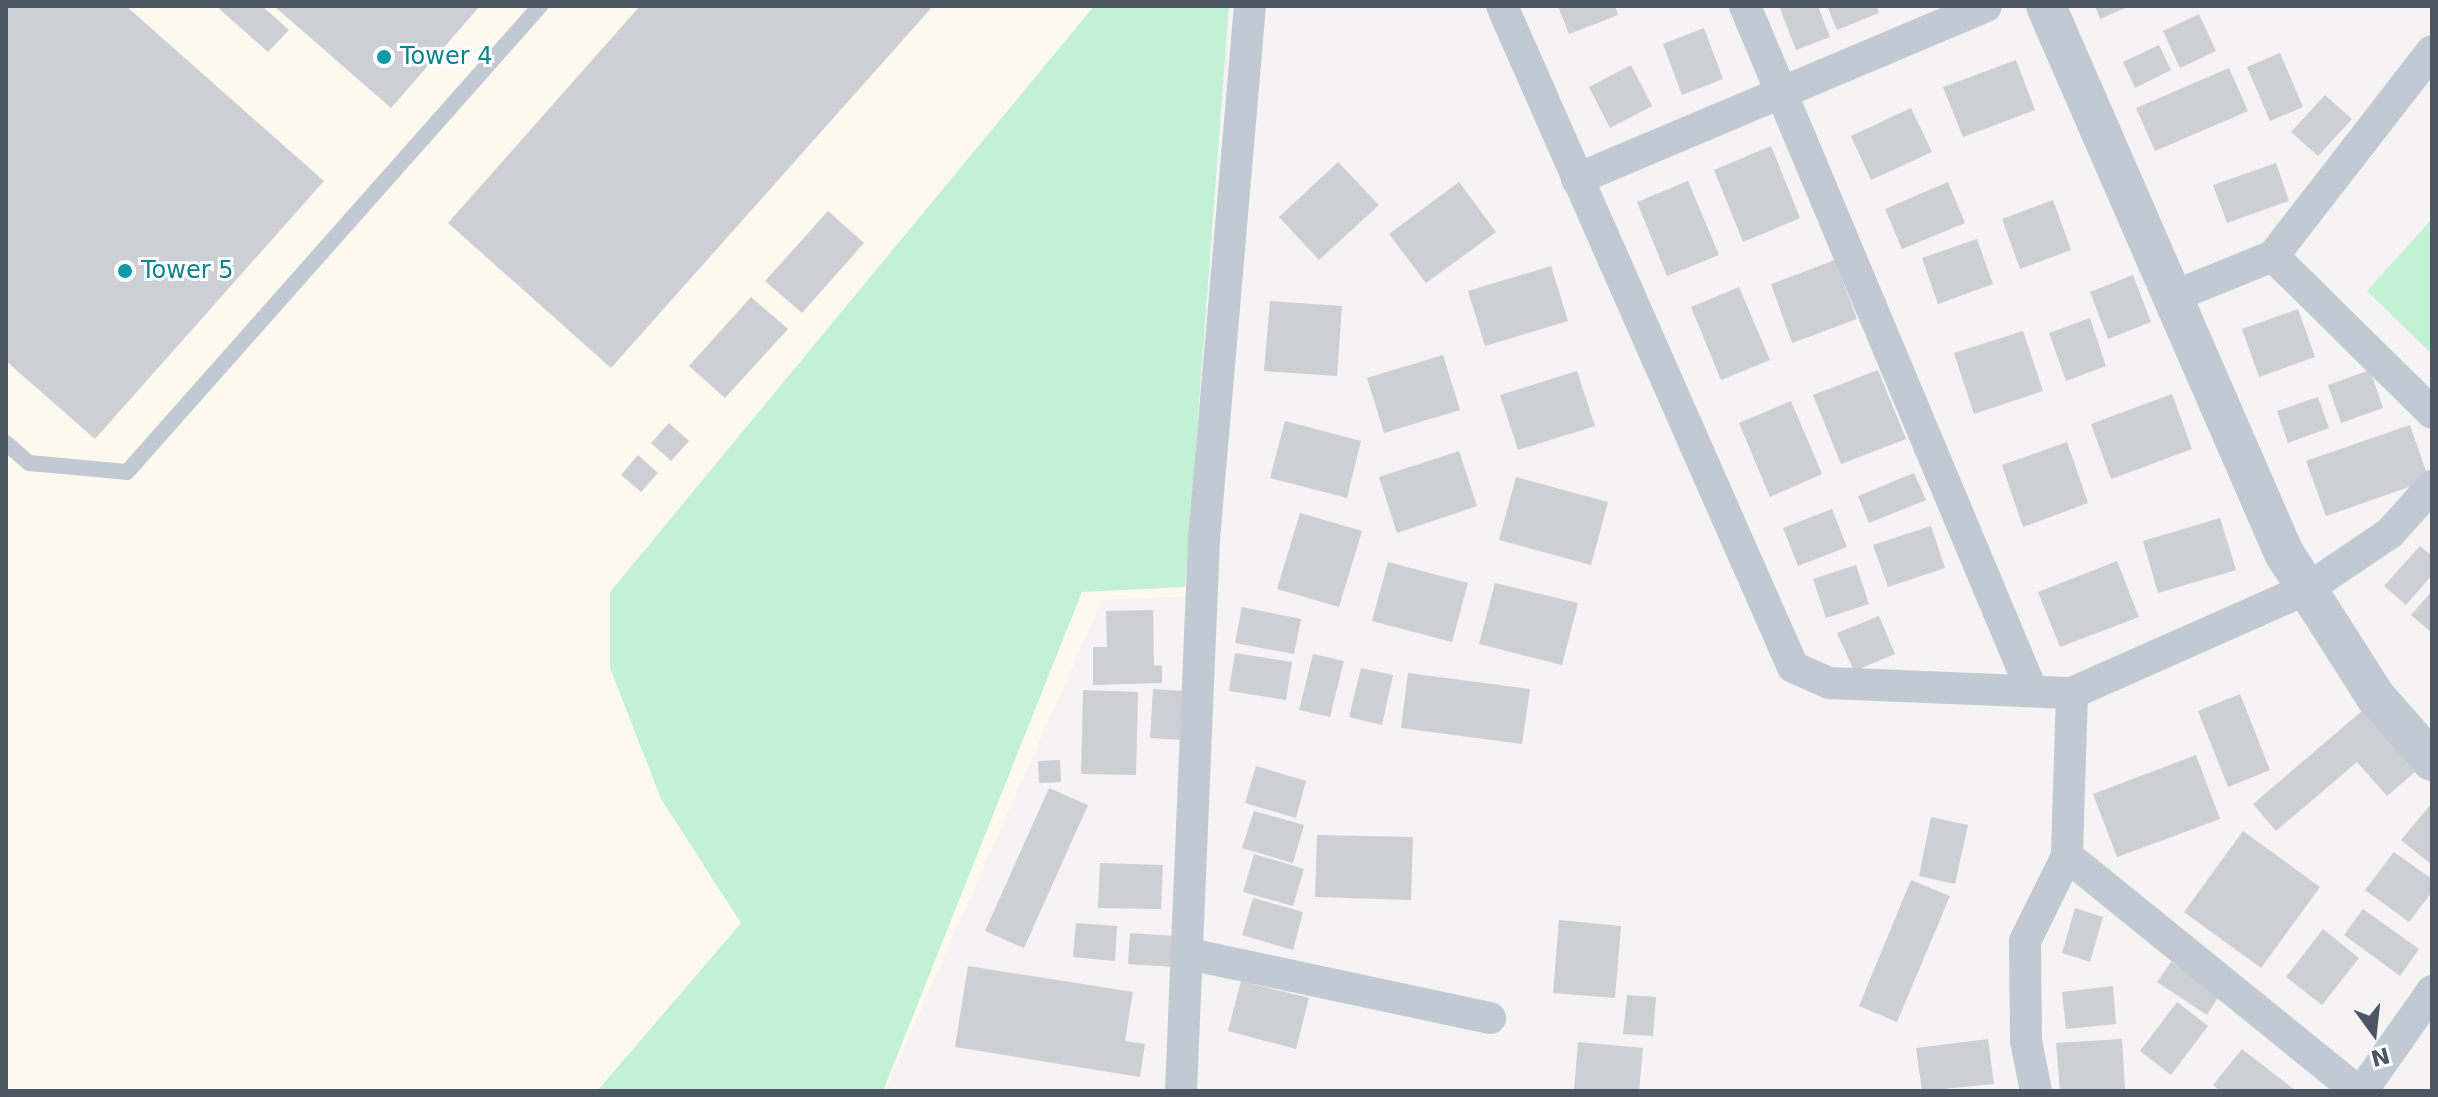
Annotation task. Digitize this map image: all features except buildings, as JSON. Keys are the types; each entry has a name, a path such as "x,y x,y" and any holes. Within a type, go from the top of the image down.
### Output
{"street":[{"path":"1181,1091 1204,539 1250,6"},
{"path":"1502,6 1793,667 1829,683 2072,693 2307,589 2390,533 2432,486"},
{"path":"1745,6 2032,691"},
{"path":"1577,179 1986,6"},
{"path":"2046,6 2284,553 2375,696 2432,761"},
{"path":"2172,297 2273,256 2432,51"},
{"path":"2273,256 2432,413"},
{"path":"2036,1091 2026,1041 2025,941 2067,856 2072,693"},
{"path":"2067,856 2359,1090 2432,991"},
{"path":"1189,954 1490,1018"}],"lane":[{"path":"6,443 29,463 127,472 540,6"}],"shaded area":[{"path":"6,6 1218,6 1182,474 1191,596 1102,600 885,1091 6,1091"}],"green space":[{"path":"1094,6 1229,6 1185,587 1082,592 883,1091 597,1091 741,923 661,799 610,668 610,592"},
{"path":"2432,219 2432,354 2367,291"}],"place":[{"name":"Tower 4","path":"384,57"},
{"name":"Tower 5","path":"125,271"}]}
